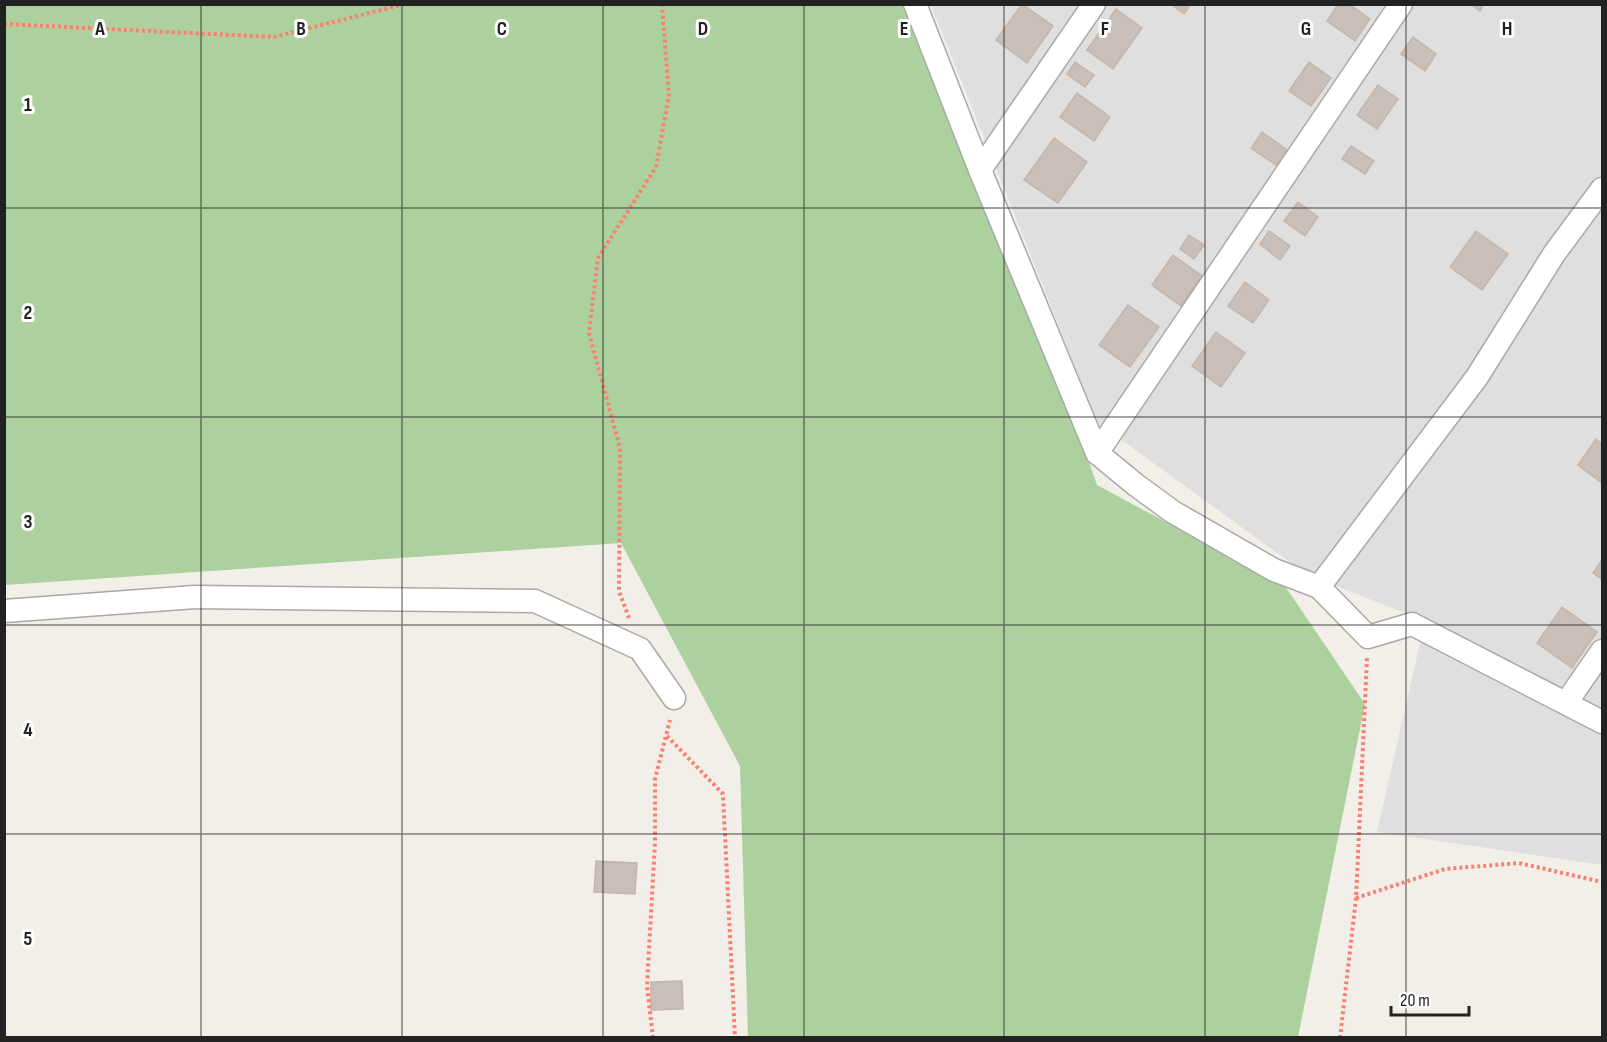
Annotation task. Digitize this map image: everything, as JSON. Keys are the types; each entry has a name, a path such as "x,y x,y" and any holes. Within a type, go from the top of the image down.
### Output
{"street":[{"path":"915,4 980,170 1097,453 1173,512 1274,570 1320,587 1368,637 1412,624 1602,722"},
{"path":"980,170 1094,4"},
{"path":"1097,453 1401,4"},
{"path":"1320,587 1477,376 1554,254 1602,189"},
{"path":"4,611 195,597 535,601 640,649 674,698"},
{"path":"1566,703 1602,651"}],"path":[{"path":"4,24 274,37 405,4"},
{"path":"640,649 619,591 620,448 589,333 598,258 656,167 669,96 662,4"},
{"path":"1340,1038 1356,898 1368,637"},
{"path":"654,1038 647,986 655,843 655,779 667,736 674,698"},
{"path":"667,736 723,794 735,1038"},
{"path":"1356,898 1445,869 1519,863 1602,882"}],"shaded area":[{"path":"931,5 1602,5 1602,865 1377,832 1425,621 1306,574 1097,422"}],"green space":[{"path":"5,5 928,5 1097,485 1285,586 1365,704 1298,1037 748,1037 740,766 621,543 5,585"}],"building":[{"path":"1022,4 1053,26 1027,63 996,40"},
{"path":"1171,4 1191,4 1184,14"},
{"path":"1338,4 1349,4 1370,19 1355,41 1327,21"},
{"path":"1470,4 1484,4 1480,11"},
{"path":"1116,9 1142,28 1113,69 1087,50"},
{"path":"1413,37 1436,54 1425,71 1401,54"},
{"path":"1075,62 1094,75 1085,87 1067,74"},
{"path":"1309,62 1331,78 1311,106 1289,91"},
{"path":"1378,85 1398,99 1377,129 1357,115"},
{"path":"1077,93 1110,117 1094,141 1060,117"},
{"path":"1262,132 1287,150 1276,165 1251,148"},
{"path":"1054,138 1087,162 1058,203 1024,180"},
{"path":"1351,146 1374,161 1365,174 1342,159"},
{"path":"1298,202 1318,217 1305,236 1284,221"},
{"path":"1269,231 1290,246 1280,260 1260,244"},
{"path":"1476,231 1508,254 1482,290 1450,267"},
{"path":"1189,235 1204,245 1194,259 1180,249"},
{"path":"1173,255 1202,276 1181,306 1152,285"},
{"path":"1245,282 1269,300 1253,323 1228,306"},
{"path":"1128,305 1159,327 1130,367 1099,345"},
{"path":"1216,332 1245,353 1221,387 1192,366"},
{"path":"1596,439 1602,444 1602,483 1578,465"},
{"path":"1602,560 1602,579 1593,573"},
{"path":"1562,607 1597,632 1572,668 1537,643"},
{"path":"596,861 637,863 635,894 594,892"},
{"path":"682,981 683,1009 651,1010 651,982"}]}
